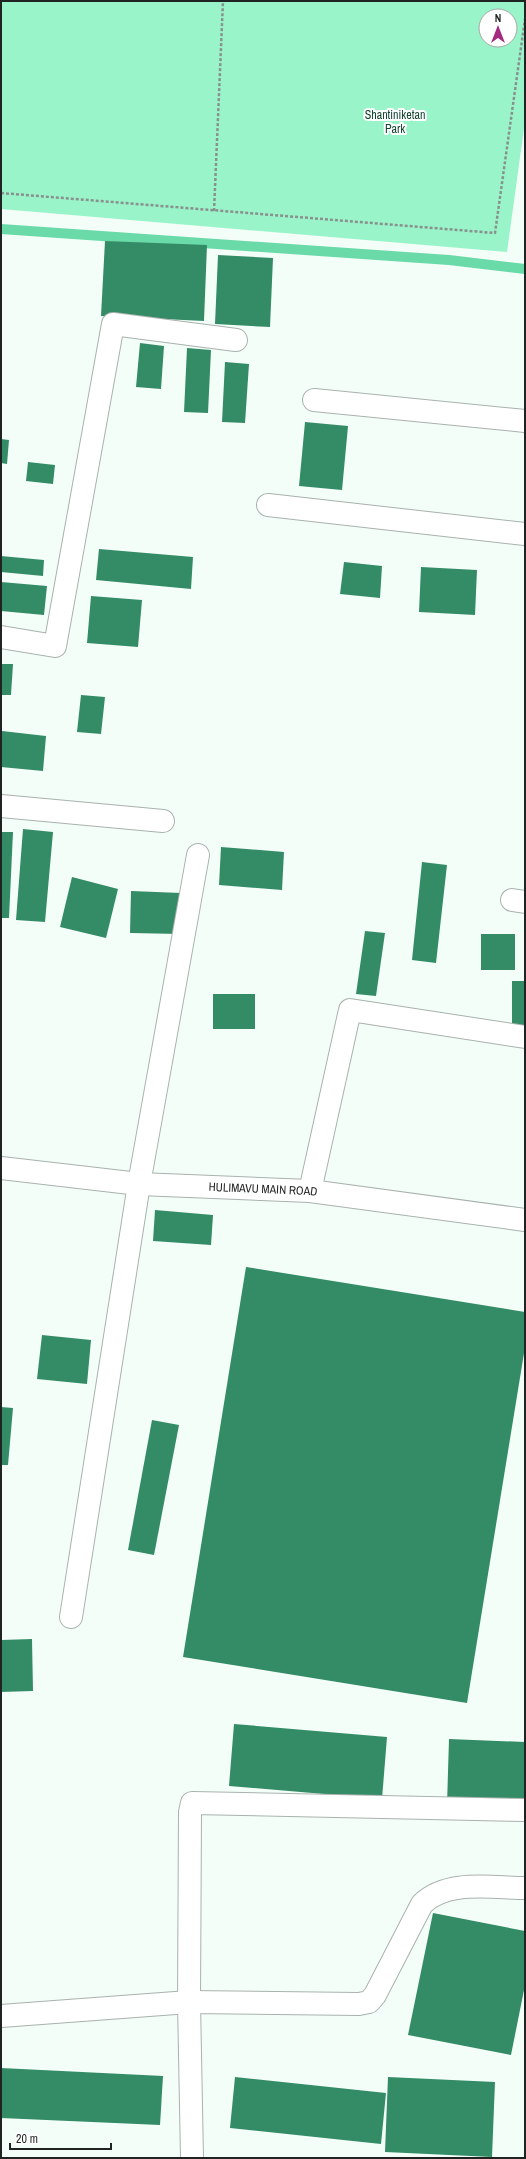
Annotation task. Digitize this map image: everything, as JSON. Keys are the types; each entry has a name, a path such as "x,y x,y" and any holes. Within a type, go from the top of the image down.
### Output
{"street":[{"path":"1,637 55,646 113,324 236,340"},
{"path":"314,400 525,421"},
{"path":"268,505 525,534"},
{"path":"1,806 163,820"},
{"path":"71,1616 139,1184 198,855"},
{"path":"310,1191 350,1010 525,1038"},
{"name":"HULIMAVU MAIN ROAD","path":"1,1168 139,1184 310,1191 525,1220"},
{"path":"192,2158 189,2002 192,1803 525,1810"},
{"path":"1,2016 189,2002 360,2004 369,2002 375,1995 422,1904 431,1896 446,1890 464,1888 525,1888"}],"path":[{"path":"214,211 223,1"},
{"path":"1,194 495,233 525,19"}],"green space":[{"name":"Shantiniketan Park","path":"1,1 525,1 525,121 507,252 1,209"}],"building":[{"path":"105,241 207,245 204,321 101,316"},
{"path":"218,255 273,258 270,327 215,324"},
{"path":"140,343 164,346 161,389 136,387"},
{"path":"187,348 211,350 208,413 184,412"},
{"path":"225,362 249,364 245,423 222,422"},
{"path":"305,422 348,426 342,490 299,486"},
{"path":"1,439 9,440 7,464 1,463"},
{"path":"28,462 55,465 53,484 26,481"},
{"path":"99,549 193,557 191,589 96,580"},
{"path":"1,556 44,560 43,576 1,572"},
{"path":"344,562 382,566 380,598 340,594"},
{"path":"421,567 477,570 475,615 419,612"},
{"path":"1,582 47,586 44,615 1,611"},
{"path":"91,596 142,600 138,647 87,643"},
{"path":"1,664 13,664 11,695 1,695"},
{"path":"81,695 105,697 101,734 77,732"},
{"path":"2,731 46,736 43,771 1,767"},
{"path":"23,829 53,832 45,922 16,920"},
{"path":"1,832 13,832 9,918 1,918"},
{"path":"221,847 284,852 282,890 219,885"},
{"path":"422,862 447,865 436,963 412,960"},
{"path":"72,877 118,889 106,938 60,927"},
{"path":"131,891 181,893 180,934 130,933"},
{"path":"365,931 385,933 376,996 356,994"},
{"path":"481,934 515,934 515,970 481,970"},
{"path":"512,981 525,981 525,1028 512,1028"},
{"path":"213,994 255,994 255,1029 213,1029"},
{"path":"155,1210 213,1215 211,1245 153,1241"},
{"path":"246,1267 525,1312 525,1347 467,1703 183,1657"},
{"path":"42,1335 91,1340 87,1384 37,1379"},
{"path":"1,1407 13,1408 8,1465 1,1465"},
{"path":"152,1420 179,1425 154,1555 128,1550"},
{"path":"32,1639 33,1691 1,1692 1,1640"},
{"path":"234,1724 387,1737 382,1799 229,1786"},
{"path":"449,1739 525,1742 525,1808 447,1805"},
{"path":"433,1913 525,1931 525,1985 511,2055 408,2035"},
{"path":"1,2068 163,2076 160,2125 1,2118"},
{"path":"235,2077 386,2093 381,2144 230,2128"},
{"path":"388,2077 495,2082 492,2157 385,2152"}],"waterway":[{"path":"1,229 449,260 525,269"}]}
